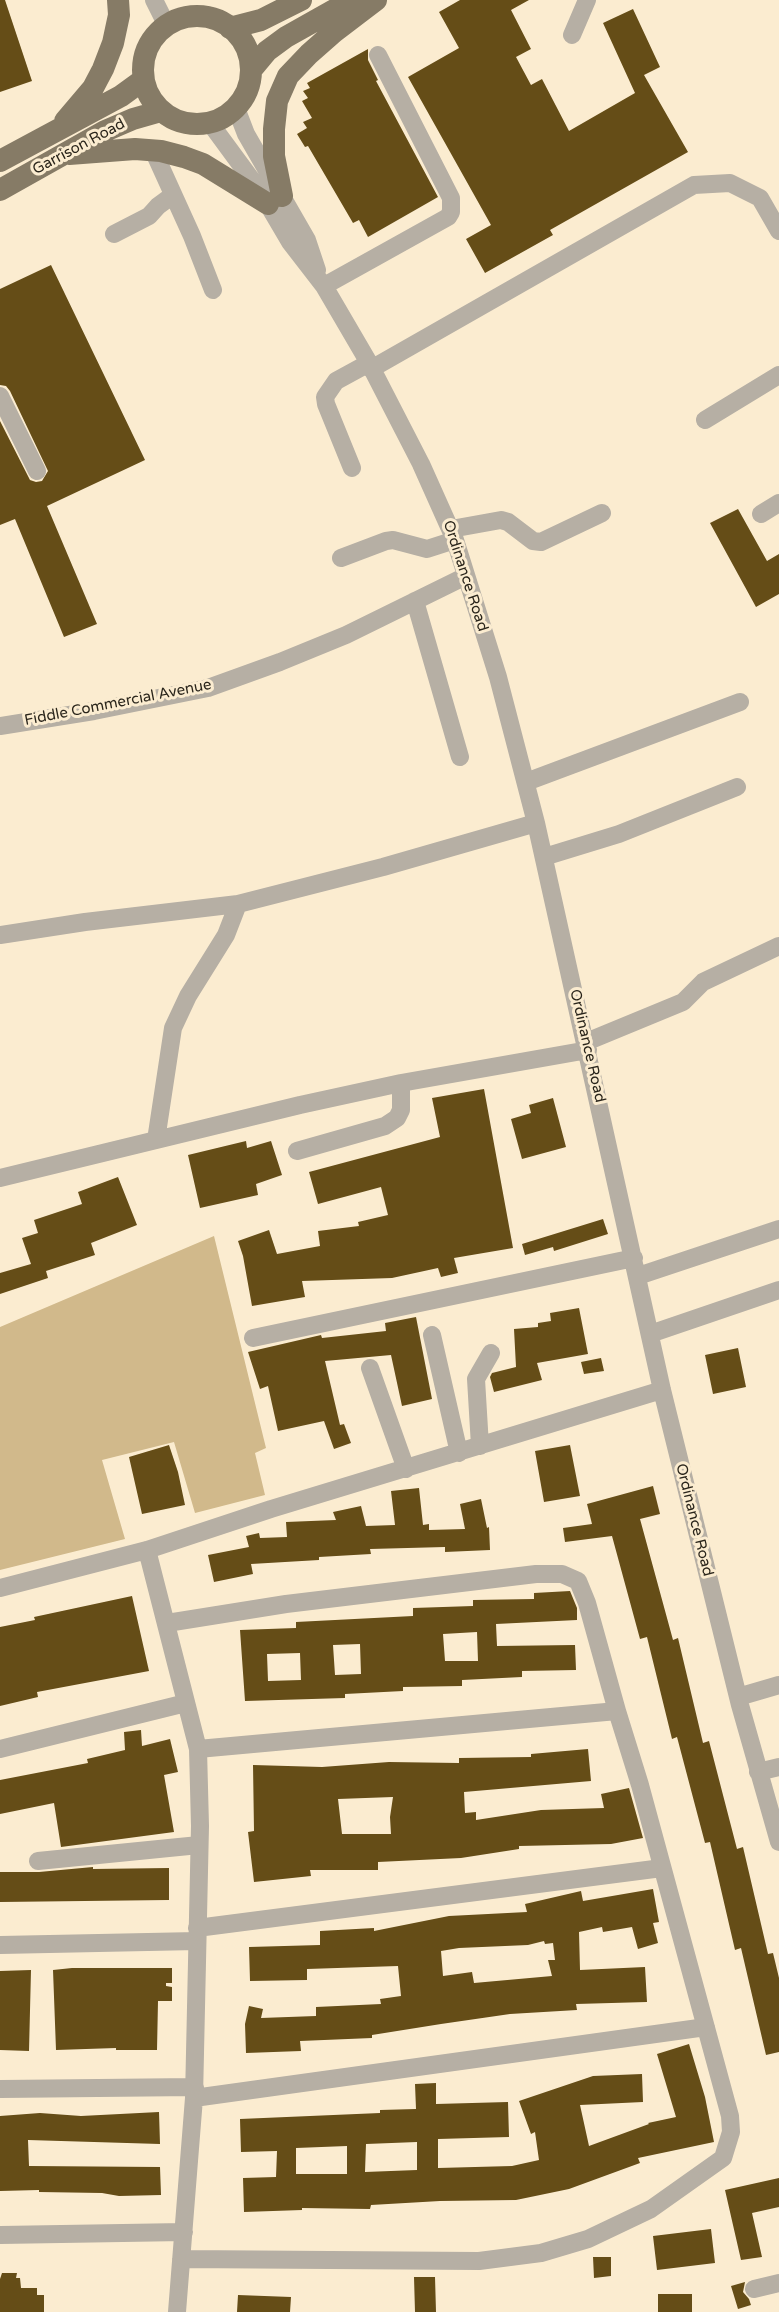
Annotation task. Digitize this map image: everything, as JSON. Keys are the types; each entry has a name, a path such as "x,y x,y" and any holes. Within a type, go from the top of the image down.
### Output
{"main road":[{"path":"55,133 93,88 103,69 113,43 119,15 118,0"},
{"path":"230,28 261,20 301,0"},
{"path":"252,69 267,51 286,37 352,0"},
{"path":"69,154 135,148 153,150 203,164 275,200 274,129 277,101 288,76 334,32 376,0"},
{"path":"189,17 207,17 224,23 230,28 238,35 248,51 252,69 249,87 241,103 227,116 210,123 191,124 173,119 161,111 149,96 143,80 143,62 148,46 158,32 172,22 189,17"},
{"name":"Garrison Road","path":"0,161 121,96 143,80"},
{"name":"Garrison Road","path":"0,190 69,154 114,127 161,111"}],"street":[{"path":"154,0 167,26"},
{"path":"572,35 587,0"},
{"path":"321,282 448,217 451,212 451,198 378,55"},
{"name":"Ordinance Road","path":"236,108 290,242 321,282 370,366 421,464 453,535 498,677 544,857 662,1390 738,1697 779,1842"},
{"name":"Ordinance Road","path":"210,123 275,200"},
{"path":"153,150 213,290"},
{"path":"352,468 326,404 325,397 336,381 370,366 694,185 730,183 760,198 779,231"},
{"path":"114,234 149,216 173,195"},
{"path":"705,420 779,375"},
{"path":"0,396 37,471"},
{"path":"761,514 779,503"},
{"path":"341,558 393,540 427,549 453,535 501,520 508,522 533,542 541,542 602,513"},
{"name":"Fiddle Commercial Avenue","path":"0,726 94,711 208,688 346,635 466,576"},
{"path":"415,601 460,757"},
{"path":"526,782 740,702"},
{"path":"544,857 619,834 737,787"},
{"path":"0,935 85,922 238,904 383,867 536,823"},
{"path":"156,1140 173,1028 188,996 226,935 238,904"},
{"path":"0,1178 401,1083 587,1046 683,1002 703,982 779,946"},
{"path":"297,1151 385,1126 397,1118 401,1110 401,1083"},
{"path":"638,1276 779,1229"},
{"path":"253,1338 634,1258"},
{"path":"650,1334 779,1290"},
{"path":"432,1335 459,1453"},
{"path":"480,1446 476,1379 491,1353"},
{"path":"370,1368 406,1469"},
{"path":"0,1588 147,1551 271,1509 662,1390"},
{"path":"147,1551 198,1749 199,1845 195,2092 177,2312"},
{"path":"167,1623 286,1604 536,1574 562,1574 578,1581 587,1603 640,1785 730,2115 731,2132 723,2158 651,2209 588,2239 541,2253 479,2261 181,2259"},
{"path":"738,1697 779,1685"},
{"path":"0,1749 186,1703"},
{"path":"198,1749 617,1711"},
{"path":"758,1772 779,1767"},
{"path":"38,1861 199,1845"},
{"path":"0,1945 197,1934 662,1868"},
{"path":"0,2089 195,2092 706,2027"},
{"path":"0,2235 184,2232"},
{"path":"754,2289 779,2283"}],"shaded area":[{"path":"214,1236 266,1448 255,1453 265,1495 195,1513 174,1442 102,1460 125,1539 0,1570 0,1327"}],"building":[{"path":"0,0 5,0 32,81 0,92"},
{"path":"460,0 529,0 511,10 531,49 516,57 531,85 542,79 569,131 635,93 603,23 633,9 660,67 644,75 688,152 550,230 553,235 485,273 466,239 491,225 408,77 459,48 439,12"},
{"path":"368,49 368,60 378,80 376,81 438,197 368,237 359,220 353,223 308,146 305,147 297,134 307,128 303,122 312,118 302,101 308,98 303,91 310,88 307,83"},
{"path":"51,265 145,460 47,506 97,624 64,637 15,519 0,525 0,421 30,480 42,481 48,471 10,391 6,386 0,385 0,289"},
{"path":"738,509 767,561 779,554 779,594 756,607 710,523"},
{"path":"484,1089 513,1248 454,1258 458,1273 441,1277 438,1268 392,1278 302,1281 305,1297 252,1306 238,1241 269,1230 277,1254 320,1246 318,1231 359,1226 358,1222 388,1215 381,1187 318,1204 309,1172 440,1137 432,1098"},
{"path":"553,1098 566,1147 522,1159 511,1119 531,1113 529,1105"},
{"path":"246,1141 247,1148 271,1141 282,1175 256,1184 258,1195 200,1208 188,1155"},
{"path":"118,1177 137,1225 91,1243 95,1255 46,1271 48,1278 0,1294 0,1273 31,1264 22,1238 38,1233 34,1220 82,1204 78,1192"},
{"path":"603,1219 608,1234 554,1251 553,1247 525,1255 522,1244"},
{"path":"579,1308 588,1354 537,1363 542,1380 494,1392 490,1377 492,1373 516,1367 514,1329 538,1327 538,1323 551,1321 550,1313"},
{"path":"416,1317 432,1399 402,1406 391,1355 325,1361 340,1425 344,1424 351,1443 334,1449 324,1421 278,1431 268,1386 260,1389 248,1352 321,1335 322,1338 386,1331 385,1323"},
{"path":"738,1348 746,1387 713,1394 705,1355"},
{"path":"601,1358 604,1371 584,1374 581,1362"},
{"path":"169,1445 185,1505 142,1514 129,1457"},
{"path":"570,1445 580,1496 544,1502 535,1451"},
{"path":"653,1486 660,1514 640,1519 673,1640 678,1638 703,1743 709,1741 737,1849 743,1847 768,1954 773,1953 779,1978 779,2052 766,2055 741,1948 735,1950 710,1842 705,1843 677,1737 672,1739 647,1637 640,1639 612,1536 565,1542 563,1528 592,1524 587,1504"},
{"path":"419,1488 423,1525 429,1524 429,1530 465,1529 460,1504 481,1499 487,1528 489,1527 490,1550 445,1552 445,1547 370,1549 371,1554 251,1564 253,1574 214,1582 208,1555 249,1547 246,1536 259,1533 260,1538 287,1537 286,1522 336,1520 333,1512 361,1506 366,1526 395,1525 391,1491"},
{"path":"570,1591 577,1608 577,1620 496,1624 497,1646 575,1645 576,1670 522,1671 522,1677 462,1680 462,1686 403,1687 403,1691 345,1694 345,1698 245,1701 240,1630 296,1628 296,1622 413,1616 413,1608 473,1606 473,1600 534,1599 534,1593","holes":["477,1632 478,1661 445,1661 443,1634","360,1644 361,1674 335,1675 333,1645","300,1653 301,1680 268,1681 267,1654"]},
{"path":"132,1596 149,1671 37,1692 38,1697 0,1706 0,1627 35,1620 34,1617"},
{"path":"141,1730 142,1746 170,1739 178,1772 164,1775 174,1832 61,1847 54,1803 0,1814 0,1780 88,1763 87,1759 125,1750 124,1732"},
{"path":"588,1749 591,1781 464,1792 465,1813 476,1812 476,1820 541,1810 604,1808 601,1794 629,1788 643,1838 611,1844 519,1846 519,1849 461,1858 378,1862 378,1870 310,1870 311,1876 254,1882 248,1832 254,1831 253,1765 322,1767 389,1762 459,1763 459,1758 531,1757 531,1754","holes":["393,1797 390,1817 391,1834 342,1834 338,1799"]},
{"path":"93,1867 93,1869 169,1868 169,1900 0,1902 0,1872 39,1872"},
{"path":"653,1889 659,1922 653,1923 658,1943 638,1949 632,1927 603,1932 602,1927 579,1932 580,1970 645,1967 647,2002 576,2004 577,2010 510,2014 372,2035 372,2038 300,2041 301,2051 246,2053 245,2024 249,2006 263,2009 261,2018 316,2016 316,2007 381,2004 380,1999 401,1996 398,1966 307,1969 307,1980 250,1981 249,1947 320,1945 320,1931 374,1928 374,1931 449,1916 527,1912 525,1904 581,1891 583,1901","holes":["544,1941 545,1944 553,1943 555,1960 548,1960 552,1976 474,1983 472,1972 443,1976 441,1951 528,1945"]},
{"path":"172,1968 172,1983 166,1983 166,1986 172,1987 172,2001 158,2001 157,2050 116,2050 116,2048 56,2050 53,1970"},
{"path":"31,1970 29,2051 0,2050 0,1971"},
{"path":"689,2044 705,2097 714,2142 638,2158 640,2163 569,2189 516,2200 371,2205 370,2209 302,2208 302,2210 244,2212 243,2178 276,2177 277,2151 241,2152 240,2119 380,2113 380,2110 416,2109 415,2084 436,2083 436,2104 508,2102 509,2137 438,2139 438,2168 512,2166 539,2160 535,2132 531,2134 519,2101 593,2076 642,2074 643,2102 580,2105 589,2146 648,2123 676,2117 657,2054","holes":["417,2142 417,2170 365,2172 366,2144","347,2146 347,2174 296,2174 296,2148"]},
{"path":"159,2112 160,2144 28,2140 29,2166 160,2167 161,2195 119,2196 102,2193 39,2192 39,2190 0,2191 0,2116 40,2113 81,2116"},
{"path":"779,2178 779,2207 752,2213 762,2257 741,2260 725,2190"},
{"path":"711,2229 715,2263 657,2270 653,2236"},
{"path":"593,2257 611,2257 611,2276 594,2278"},
{"path":"2,2273 17,2273 16,2278 20,2278 21,2288 37,2288 37,2295 44,2295 44,2312 0,2312"},
{"path":"414,2277 435,2277 436,2312 415,2312"},
{"path":"745,2282 743,2292 751,2305 738,2309 731,2286"},
{"path":"658,2294 692,2294 692,2312 658,2312"},
{"path":"238,2295 291,2297 290,2312 237,2312"}]}
